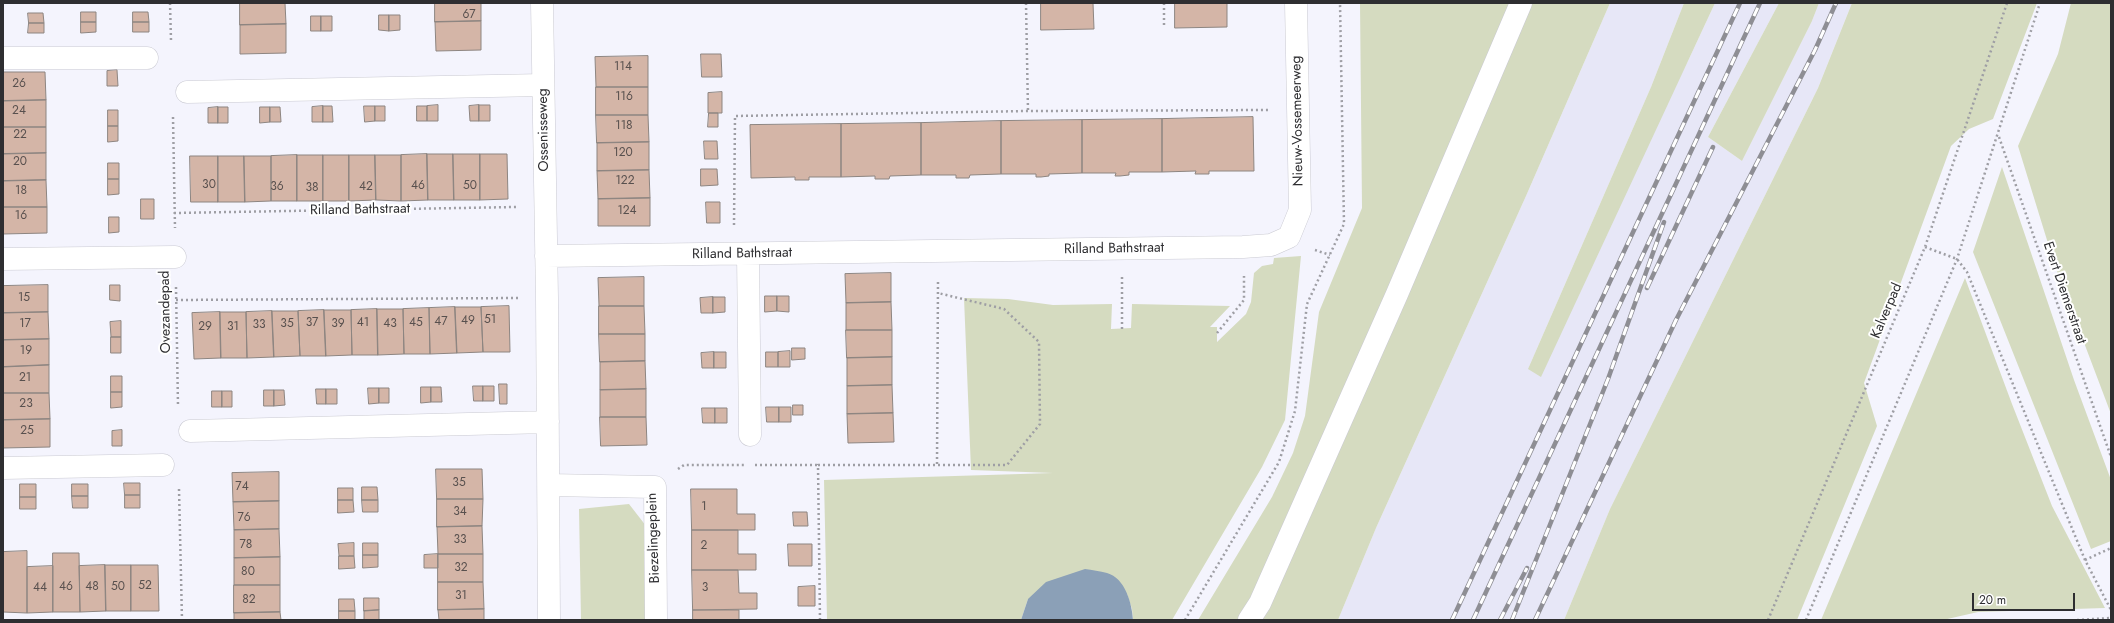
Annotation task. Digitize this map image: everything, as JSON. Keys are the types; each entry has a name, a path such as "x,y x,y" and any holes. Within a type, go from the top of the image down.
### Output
{"street":[{"name":"Ossenisseweg","path":"542,3 546,256"},
{"name":"Nieuw-Vossemeerweg","path":"1288,237 1300,210 1296,3"},
{"path":"1249,620 1260,603 1394,301 1521,3"},
{"path":"3,58 147,58"},
{"path":"187,92 543,84"},
{"name":"Rilland Bathstraat","path":"546,256 1243,247 1272,245 1288,237"},
{"path":"741,254 750,435"},
{"path":"546,256 549,620"},
{"path":"3,259 175,258"},
{"path":"190,431 548,422"},
{"path":"3,468 163,465"},
{"name":"Biezelingeplein","path":"549,485 655,487 656,620"}],"path":[{"path":"170,3 171,42"},
{"path":"1026,3 1028,111"},
{"path":"1164,3 1164,27"},
{"path":"1185,620 1279,462 1295,411 1308,304 1344,224 1340,3"},
{"name":"Kalverpad","path":"1768,620 1925,247 2007,3"},
{"path":"1806,620 1957,259 2040,3"},
{"path":"741,254 735,116 1028,111 1298,110"},
{"name":"Ovezandepad","path":"173,114 178,408"},
{"name":"Evert Diemerstraat","path":"1998,136 2111,457"},
{"name":"Rilland Bathstraat","path":"174,213 545,207"},
{"path":"1217,333 1244,300 1243,247"},
{"path":"1925,247 1957,259 1967,272 2085,560 2111,610"},
{"path":"1122,249 1122,329"},
{"path":"937,465 938,251"},
{"path":"655,487 684,465 1007,465 1040,424 1039,342 1004,309 938,293"},
{"path":"176,300 546,298"},
{"path":"818,465 820,620"},
{"path":"179,488 182,620"},
{"path":"2085,560 2111,548"},
{"path":"2077,620 2111,618"}],"shaded area":[{"path":"1610,3 1684,3 1651,87 1528,369 1688,61 1715,3 1779,3 1708,137 1742,161 1812,21 1819,3 1852,3 1818,88 1610,509 1564,620 1338,620 1376,528 1526,196"}],"green space":[{"path":"1360,3 1610,3 1526,196 1376,528 1338,620 1198,620 1272,497 1293,453 1305,416 1319,312 1362,208"},
{"path":"1684,3 1715,3 1541,377 1528,369 1651,87"},
{"path":"1779,3 1819,3 1812,21 1742,161 1708,137"},
{"path":"1852,3 2037,3 1993,119 1969,129 1951,146 1864,383 1877,426 1797,620 1564,620 1610,509 1818,88"},
{"path":"2071,3 2111,3 2111,414 2055,266 2018,146 2058,54"},
{"path":"2002,167 2074,380 2111,480 2111,541 2091,549 1973,252"},
{"path":"1301,256 1285,420 1262,467 1172,620 1133,620 1132,609 1127,594 1028,599 1021,620 827,620 824,480 1053,473 971,470 964,298 1008,299 1053,305 1112,304 1111,329 1131,328 1132,304 1230,306 1210,327 1217,327 1217,342 1246,314 1251,302 1254,273 1262,266 1273,264 1274,258"},
{"path":"1965,278 2052,506 2105,608 1978,612 1943,620 1821,620"},
{"path":"629,504 650,531 652,620 581,620 579,509"}],"water":[{"path":"1085,569 1107,573 1119,580 1129,599 1133,620 1021,620 1028,599 1046,582"}],"building":[{"path":"240,3 285,3 286,24 240,25"},
{"path":"435,3 481,3 481,21 435,22"},
{"path":"1041,3 1093,3 1094,29 1041,30"},
{"path":"1175,3 1227,3 1227,27 1175,28"},
{"path":"81,12 96,12 96,22 81,22"},
{"path":"133,12 148,12 149,22 133,22"},
{"path":"28,13 43,13 44,23 29,23"},
{"path":"379,15 389,15 389,31 379,30"},
{"path":"389,15 400,15 400,30 389,31"},
{"path":"311,16 321,16 321,31 311,31"},
{"path":"321,16 332,16 332,31 321,31"},
{"path":"481,21 481,50 436,51 435,22"},
{"path":"81,22 96,22 96,32 81,33"},
{"path":"133,22 149,22 149,32 133,32"},
{"path":"29,23 44,23 44,33 28,33"},
{"path":"286,24 286,53 240,54 240,25"},
{"path":"701,54 721,54 722,77 702,77"},
{"path":"648,56 648,87 596,87 595,57"},
{"path":"117,70 118,86 107,86 107,71"},
{"path":"3,72 45,72 46,100 3,101"},
{"path":"596,87 648,87 648,115 596,115"},
{"path":"722,92 722,113 708,113 708,93"},
{"path":"46,100 46,127 3,127 3,101"},
{"path":"438,105 438,121 427,121 427,106"},
{"path":"479,105 479,121 470,121 469,106"},
{"path":"479,105 490,105 490,121 479,121"},
{"path":"323,106 332,106 333,122 323,122"},
{"path":"323,106 323,122 312,122 312,107"},
{"path":"364,106 375,106 375,121 365,122"},
{"path":"375,106 385,106 385,121 375,121"},
{"path":"417,106 427,106 427,121 417,121"},
{"path":"218,107 218,123 208,123 208,108"},
{"path":"218,107 228,107 228,123 218,123"},
{"path":"260,107 270,107 270,122 260,123"},
{"path":"270,107 280,107 281,122 270,122"},
{"path":"108,110 118,110 118,126 108,126"},
{"path":"709,113 718,113 718,127 708,127"},
{"path":"596,115 648,115 649,142 597,143"},
{"path":"1253,117 1254,171 1209,171 1209,174 1195,174 1196,171 1162,172 1162,119"},
{"path":"1162,119 1162,172 1129,172 1129,175 1120,176 1115,176 1116,173 1082,173 1082,120"},
{"path":"1082,120 1082,173 1049,174 1049,176 1041,177 1036,177 1036,174 1001,174 1001,121"},
{"path":"1001,121 1001,174 970,175 969,178 956,178 956,175 921,175 921,123"},
{"path":"921,123 921,175 890,176 889,179 875,179 875,176 841,177 841,124"},
{"path":"841,124 841,177 809,177 809,180 795,180 795,177 751,178 750,125"},
{"path":"108,126 118,126 118,141 108,142"},
{"path":"3,127 46,127 46,153 3,154"},
{"path":"704,141 717,141 718,159 705,159"},
{"path":"649,142 649,170 597,171 597,143"},
{"path":"46,153 46,180 3,181 3,154"},
{"path":"427,154 428,200 401,201 401,155"},
{"path":"427,154 453,154 454,200 428,200"},
{"path":"453,154 480,154 480,200 454,200"},
{"path":"480,154 507,154 508,199 480,200"},
{"path":"297,155 297,201 271,201 271,156"},
{"path":"297,155 323,155 323,201 297,201"},
{"path":"323,155 349,155 349,201 323,201"},
{"path":"349,155 375,155 376,200 349,201"},
{"path":"375,155 401,155 401,201 376,200"},
{"path":"190,156 218,156 218,202 191,202"},
{"path":"218,156 244,156 245,202 218,202"},
{"path":"244,156 271,156 271,201 245,202"},
{"path":"108,163 119,163 119,179 108,179"},
{"path":"701,169 717,169 718,185 701,186"},
{"path":"649,170 650,198 598,199 597,171"},
{"path":"108,179 119,179 119,194 108,195"},
{"path":"46,180 47,207 3,207 3,181"},
{"path":"650,198 650,226 598,226 598,199"},
{"path":"141,199 154,199 154,219 141,219"},
{"path":"706,202 720,202 720,223 707,223"},
{"path":"3,207 47,207 47,233 3,234"},
{"path":"109,217 119,217 119,232 109,233"},
{"path":"891,273 891,302 846,303 845,274"},
{"path":"644,277 644,306 599,306 598,278"},
{"path":"48,285 48,312 3,313 3,286"},
{"path":"110,285 120,285 120,301 110,300"},
{"path":"765,296 777,296 777,311 765,312"},
{"path":"777,296 789,296 789,312 777,311"},
{"path":"713,297 713,313 701,313 700,298"},
{"path":"713,297 725,297 725,312 713,313"},
{"path":"891,302 892,330 846,330 846,303"},
{"path":"509,306 510,352 483,352 481,307"},
{"path":"599,306 644,306 645,334 599,334"},
{"path":"455,307 457,353 430,354 429,308"},
{"path":"455,307 481,307 483,352 457,353"},
{"path":"429,308 430,354 404,354 403,309"},
{"path":"377,309 403,309 404,354 378,355"},
{"path":"377,309 378,355 352,355 351,310"},
{"path":"324,310 351,310 352,355 326,356"},
{"path":"324,310 326,356 300,356 298,311"},
{"path":"272,311 274,357 247,358 246,312"},
{"path":"272,311 298,311 300,356 274,357"},
{"path":"48,312 49,339 3,340 3,313"},
{"path":"220,312 246,312 247,358 221,358"},
{"path":"220,312 221,358 194,359 192,313"},
{"path":"121,321 121,337 111,337 110,322"},
{"path":"846,330 892,330 892,357 847,358"},
{"path":"599,334 645,334 645,361 600,362"},
{"path":"111,337 121,337 121,353 111,353"},
{"path":"49,339 49,365 3,367 3,340"},
{"path":"792,348 805,348 805,359 792,360"},
{"path":"790,351 790,367 778,367 778,352"},
{"path":"714,352 726,352 726,368 714,368"},
{"path":"714,352 714,368 702,368 701,353"},
{"path":"766,352 778,352 778,367 766,367"},
{"path":"892,357 892,385 847,386 847,358"},
{"path":"645,361 646,389 600,390 600,362"},
{"path":"49,365 49,393 3,393 3,367"},
{"path":"111,376 122,376 122,392 111,392"},
{"path":"499,384 507,384 507,404 500,404"},
{"path":"892,385 893,413 847,414 847,386"},
{"path":"473,386 483,386 483,401 474,401"},
{"path":"483,386 494,386 494,401 483,401"},
{"path":"421,387 431,387 431,402 421,403"},
{"path":"431,387 441,387 442,402 431,402"},
{"path":"368,388 379,388 379,403 369,404"},
{"path":"379,388 389,388 389,403 379,403"},
{"path":"316,389 326,389 326,404 317,404"},
{"path":"326,389 337,389 337,404 326,404"},
{"path":"646,389 646,417 600,417 600,390"},
{"path":"264,390 274,390 274,406 264,406"},
{"path":"274,390 284,390 285,405 274,406"},
{"path":"212,391 222,391 222,407 212,407"},
{"path":"222,391 232,391 232,407 222,407"},
{"path":"111,392 122,392 122,407 111,408"},
{"path":"3,393 49,393 50,419 3,420"},
{"path":"793,405 803,405 803,415 793,415"},
{"path":"766,407 779,407 779,422 767,422"},
{"path":"779,407 791,407 791,422 779,422"},
{"path":"702,408 715,408 715,423 703,423"},
{"path":"715,408 727,408 727,423 715,423"},
{"path":"893,413 894,442 848,443 847,414"},
{"path":"600,417 646,417 647,445 601,446"},
{"path":"50,419 50,447 3,448 3,420"},
{"path":"122,430 122,446 112,446 112,431"},
{"path":"436,469 482,469 483,499 437,499"},
{"path":"279,472 279,501 233,502 232,473"},
{"path":"124,483 140,483 140,495 125,495"},
{"path":"20,484 36,484 36,497 20,497"},
{"path":"72,484 88,484 88,496 72,496"},
{"path":"362,487 377,487 378,500 362,500"},
{"path":"338,488 353,488 353,500 338,500"},
{"path":"691,489 737,489 737,514 755,514 755,530 692,530"},
{"path":"125,495 140,495 140,508 125,508"},
{"path":"72,496 88,496 88,508 73,508"},
{"path":"20,497 36,497 36,509 20,509"},
{"path":"437,499 483,499 482,526 437,527"},
{"path":"338,500 353,500 354,512 338,513"},
{"path":"362,500 378,500 378,512 363,512"},
{"path":"279,501 279,529 234,530 233,502"},
{"path":"793,512 807,512 808,526 794,526"},
{"path":"482,526 483,554 438,554 437,527"},
{"path":"279,529 280,557 234,558 234,530"},
{"path":"692,530 738,530 738,554 756,554 756,570 692,570"},
{"path":"354,543 354,556 339,556 338,544"},
{"path":"363,543 378,543 378,555 363,555"},
{"path":"788,544 812,544 812,566 789,566"},
{"path":"27,551 27,613 3,612 3,552"},
{"path":"53,553 79,553 80,612 53,612"},
{"path":"438,554 483,554 483,582 438,582"},
{"path":"438,554 438,568 424,568 424,555"},
{"path":"363,555 378,555 378,567 363,568"},
{"path":"339,556 354,556 355,568 339,569"},
{"path":"280,557 280,585 234,585 234,558"},
{"path":"105,565 106,611 80,612 79,566"},
{"path":"105,565 131,565 131,611 106,611"},
{"path":"131,565 158,565 159,611 131,611"},
{"path":"53,566 53,612 27,613 27,567"},
{"path":"692,570 738,570 739,593 757,593 757,609 693,610"},
{"path":"438,582 483,582 484,609 438,610"},
{"path":"234,585 280,585 280,612 234,613"},
{"path":"815,586 815,606 798,606 798,587"},
{"path":"364,598 379,598 379,610 364,611"},
{"path":"339,599 354,599 355,611 339,611"},
{"path":"484,609 484,620 439,620 438,610"},
{"path":"379,610 379,620 364,620 364,611"},
{"path":"693,610 739,610 739,620 693,620"},
{"path":"339,611 355,611 355,620 339,620"},
{"path":"280,612 281,620 234,620 234,613"}],"railway":[{"path":"1452,620 1740,3"},
{"path":"1473,620 1760,3"},
{"path":"1535,620 1676,320 1815,50 1836,3"},
{"path":"1647,288 1713,147"},
{"path":"1512,620 1608,379 1664,222"},
{"path":"1500,620 1527,568"}]}
